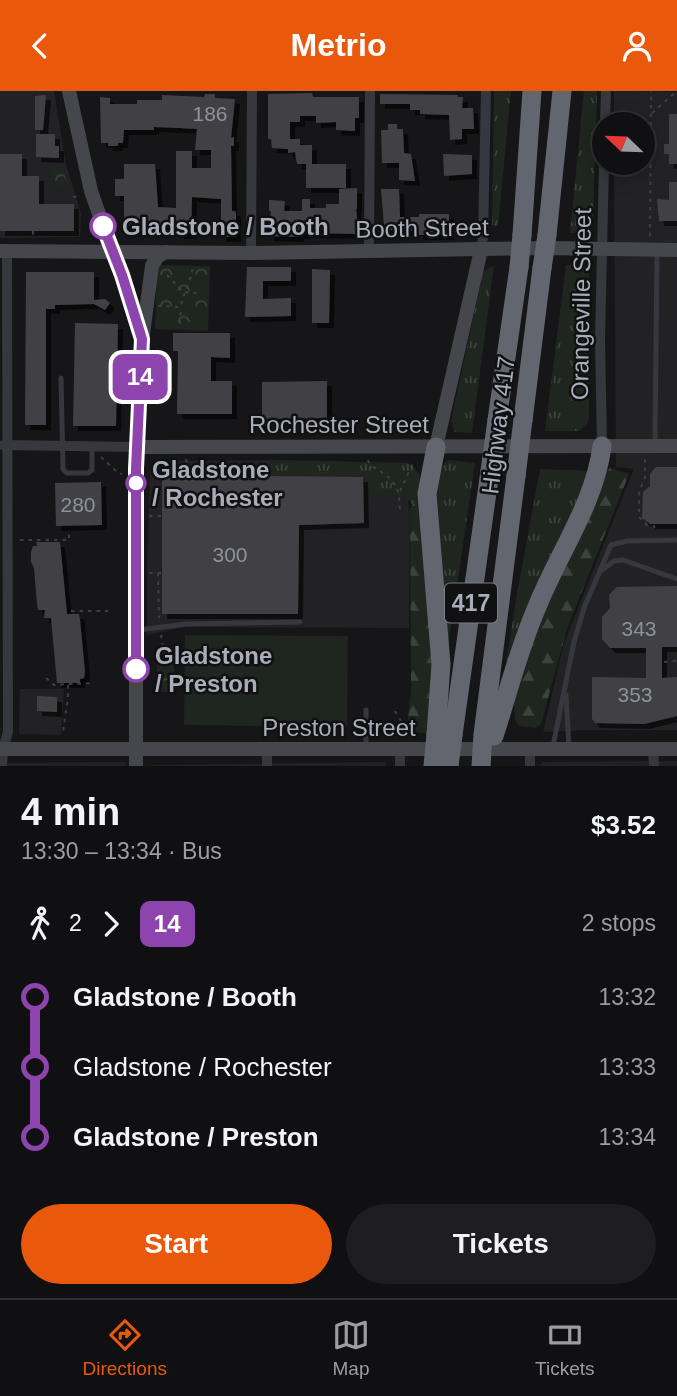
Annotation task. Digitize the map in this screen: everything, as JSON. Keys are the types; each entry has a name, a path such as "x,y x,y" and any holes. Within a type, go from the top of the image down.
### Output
{"highway":[{"name":"417","path":"449,766 444,735 490,471 519,267 530,91"},
{"name":"Highway 417","path":"481,766 489,735 516,476 547,235 562,91"},
{"path":"486,766 489,735 536,608 591,490 602,446"},
{"path":"433,766 444,735 428,494 436,447"}],"main road":[{"path":"69,91 91,191 142,339"},
{"name":"Booth Street","path":"3,251 251,253 601,249 654,244 677,250"},
{"path":"436,447 481,250"},
{"path":"136,766 137,447 142,339 152,266 157,257 166,252"},
{"name":"Rochester Street","path":"137,447 677,446"},
{"name":"Preston Street","path":"2,749 366,750 400,743 530,749 677,749"}],"street":[{"path":"251,253 252,91"},
{"path":"369,251 370,91"},
{"path":"481,250 486,91"},
{"path":"605,112 606,91"},
{"name":"Orangeville Street","path":"602,446 601,249 604,175"},
{"path":"2,766 2,749 8,732 4,638 3,251"},
{"name":"Rochester Street","path":"3,445 62,446 96,450 137,447"},
{"path":"400,743 400,766"},
{"path":"267,749 267,766"},
{"path":"530,749 530,766"},
{"path":"653,749 654,766"}],"lane":[{"path":"654,244 655,446"},
{"path":"61,378 63,469 67,474 88,473 92,470 96,450"},
{"path":"552,749 574,642 598,573 614,544 654,539 677,540"},
{"path":"598,573 614,561 623,561 677,579"},
{"path":"136,630 187,624 300,622"},
{"path":"565,688 569,749"},
{"path":"366,711 366,750"}],"path":[{"path":"651,91 651,112"},
{"path":"655,113 677,91"},
{"path":"652,175 654,244"},
{"path":"73,197 79,196"},
{"path":"33,231 33,239"},
{"path":"180,324 183,292 193,275 194,259"},
{"path":"167,275 183,292 197,293"},
{"path":"153,306 181,307"},
{"path":"96,450 117,473 122,474"},
{"path":"186,458 188,470 258,471 260,458"},
{"path":"645,459 645,478 639,491 639,517 656,529 654,539"},
{"path":"368,460 370,465 390,477 399,492 400,511"},
{"path":"399,492 413,463"},
{"path":"152,516 162,516"},
{"path":"16,541 69,540 69,531"},
{"path":"145,573 160,573 159,620"},
{"path":"71,611 108,611"},
{"path":"161,634 164,654 169,664"},
{"path":"664,661 677,661"},
{"path":"46,678 54,685 94,683"},
{"path":"63,736 68,684"},
{"path":"396,711 401,720 400,743"}],"shaded area":[{"path":"0,91 35,91 35,94 36,91 54,91 66,164 81,214 80,237 0,238"},
{"path":"614,91 677,92 677,730 543,732 564,643 634,469 616,467 614,175 655,175 655,112 614,112"},
{"path":"158,461 404,463 410,515 409,628 185,627 147,635 150,469"},
{"path":"20,689 64,689 61,735 19,734"},
{"path":"677,761 677,766 539,766 543,762"},
{"path":"126,762 125,766 0,766 0,763"},
{"path":"386,762 386,766 151,766 151,765"}],"green space":[{"path":"494,91 511,91 498,226 492,225"},
{"path":"584,91 597,91 596,112 592,112 593,216 589,232 570,233"},
{"path":"63,168 68,188 52,188 51,169"},
{"path":"583,264 588,268 590,282 589,418 587,425 579,431 545,431 566,265"},
{"path":"157,265 210,266 208,331 155,329"},
{"path":"494,265 472,433 455,432 451,421 483,272"},
{"path":"271,460 408,463 421,480 421,516 406,496 364,495 363,475 266,475 265,464"},
{"path":"449,460 475,463 446,660 435,523 438,477 444,463"},
{"path":"610,468 629,474 567,629 541,724 536,728 519,726 515,720 514,703 541,615 605,473"},
{"path":"540,469 587,471 581,495 505,670 516,600"},
{"path":"414,503 421,516 434,641 430,733 412,732 407,728 411,690 410,508"},
{"path":"185,635 348,636 347,727 184,725"},
{"path":"157,664 174,664 174,692 157,692"}],"building":[{"path":"312,93 313,97 359,97 359,118 355,118 355,131 336,130 336,122 316,123 316,116 300,116 300,122 290,122 290,139 300,139 300,145 312,145 312,164 297,164 295,152 288,153 288,149 272,148 271,139 268,139 268,94"},
{"path":"205,94 215,94 215,98 235,99 231,138 234,137 234,146 231,146 232,211 236,214 236,237 221,237 221,199 192,197 191,234 179,234 179,227 124,225 124,196 115,196 115,179 124,179 124,164 155,164 158,207 176,208 176,151 192,151 192,168 211,168 211,150 195,150 197,129 154,127 154,130 124,130 123,143 118,143 118,146 101,143 100,97 110,98 110,104 137,104 137,100 162,100 162,95 204,97"},
{"path":"380,94 458,95 463,97 462,108 473,108 474,129 462,129 462,139 450,140 449,115 420,114 420,110 410,110 410,104 380,104"},
{"path":"46,95 43,130 35,130 35,96"},
{"path":"669,114 677,114 677,164 669,164 669,154 664,154 664,144 669,144"},
{"path":"388,124 397,124 397,129 403,129 404,153 411,154 415,181 399,180 399,163 382,163 381,130 388,130"},
{"path":"36,134 55,134 59,158 36,157"},
{"path":"0,154 22,154 22,176 39,176 39,204 74,204 74,231 0,231"},
{"path":"443,154 472,155 472,174 444,176"},
{"path":"306,164 346,164 346,188 306,188"},
{"path":"669,182 677,182 677,221 659,221 657,199 669,200"},
{"path":"357,188 359,234 269,236 269,200 285,201 284,211 302,211 302,199 310,199 310,208 326,208 326,204 339,204 339,189"},
{"path":"381,189 399,189 400,217 449,214 449,235 418,235 418,231 388,230 384,226"},
{"path":"247,267 291,267 291,281 263,281 263,299 291,298 291,316 245,317"},
{"path":"312,269 330,270 329,323 312,323"},
{"path":"26,272 94,272 94,300 105,299 110,303 105,310 94,304 55,305 55,309 46,309 46,425 25,425"},
{"path":"75,323 118,324 116,426 73,426"},
{"path":"173,333 230,333 230,358 211,357 211,381 232,381 232,414 177,414 178,351 173,351"},
{"path":"327,381 327,418 262,419 262,382"},
{"path":"656,467 677,467 677,524 650,524 642,518 643,492 650,486 650,474"},
{"path":"162,475 363,477 364,523 299,525 298,614 162,614"},
{"path":"101,482 102,525 56,526 55,483"},
{"path":"36,542 60,542 67,614 79,614 80,620 85,672 80,683 57,683 51,618 44,618 45,610 38,610 37,604 34,568 31,562 31,552 33,546 37,546"},
{"path":"677,586 677,647 662,647 662,678 677,677 677,716 644,724 595,723 592,719 592,677 646,678 646,648 610,648 602,639 602,617 610,608 609,595 617,587"},
{"path":"37,696 57,697 57,712 37,711"}],"bus line":[{"name":"14","path":"103,226 142,339 136,469 136,669"}],"place":[{"name":"Gladstone / Booth","path":"103,226"},
{"name":"Gladstone / Rochester","path":"136,483"},
{"name":"Gladstone / Preston","path":"136,669"}]}
